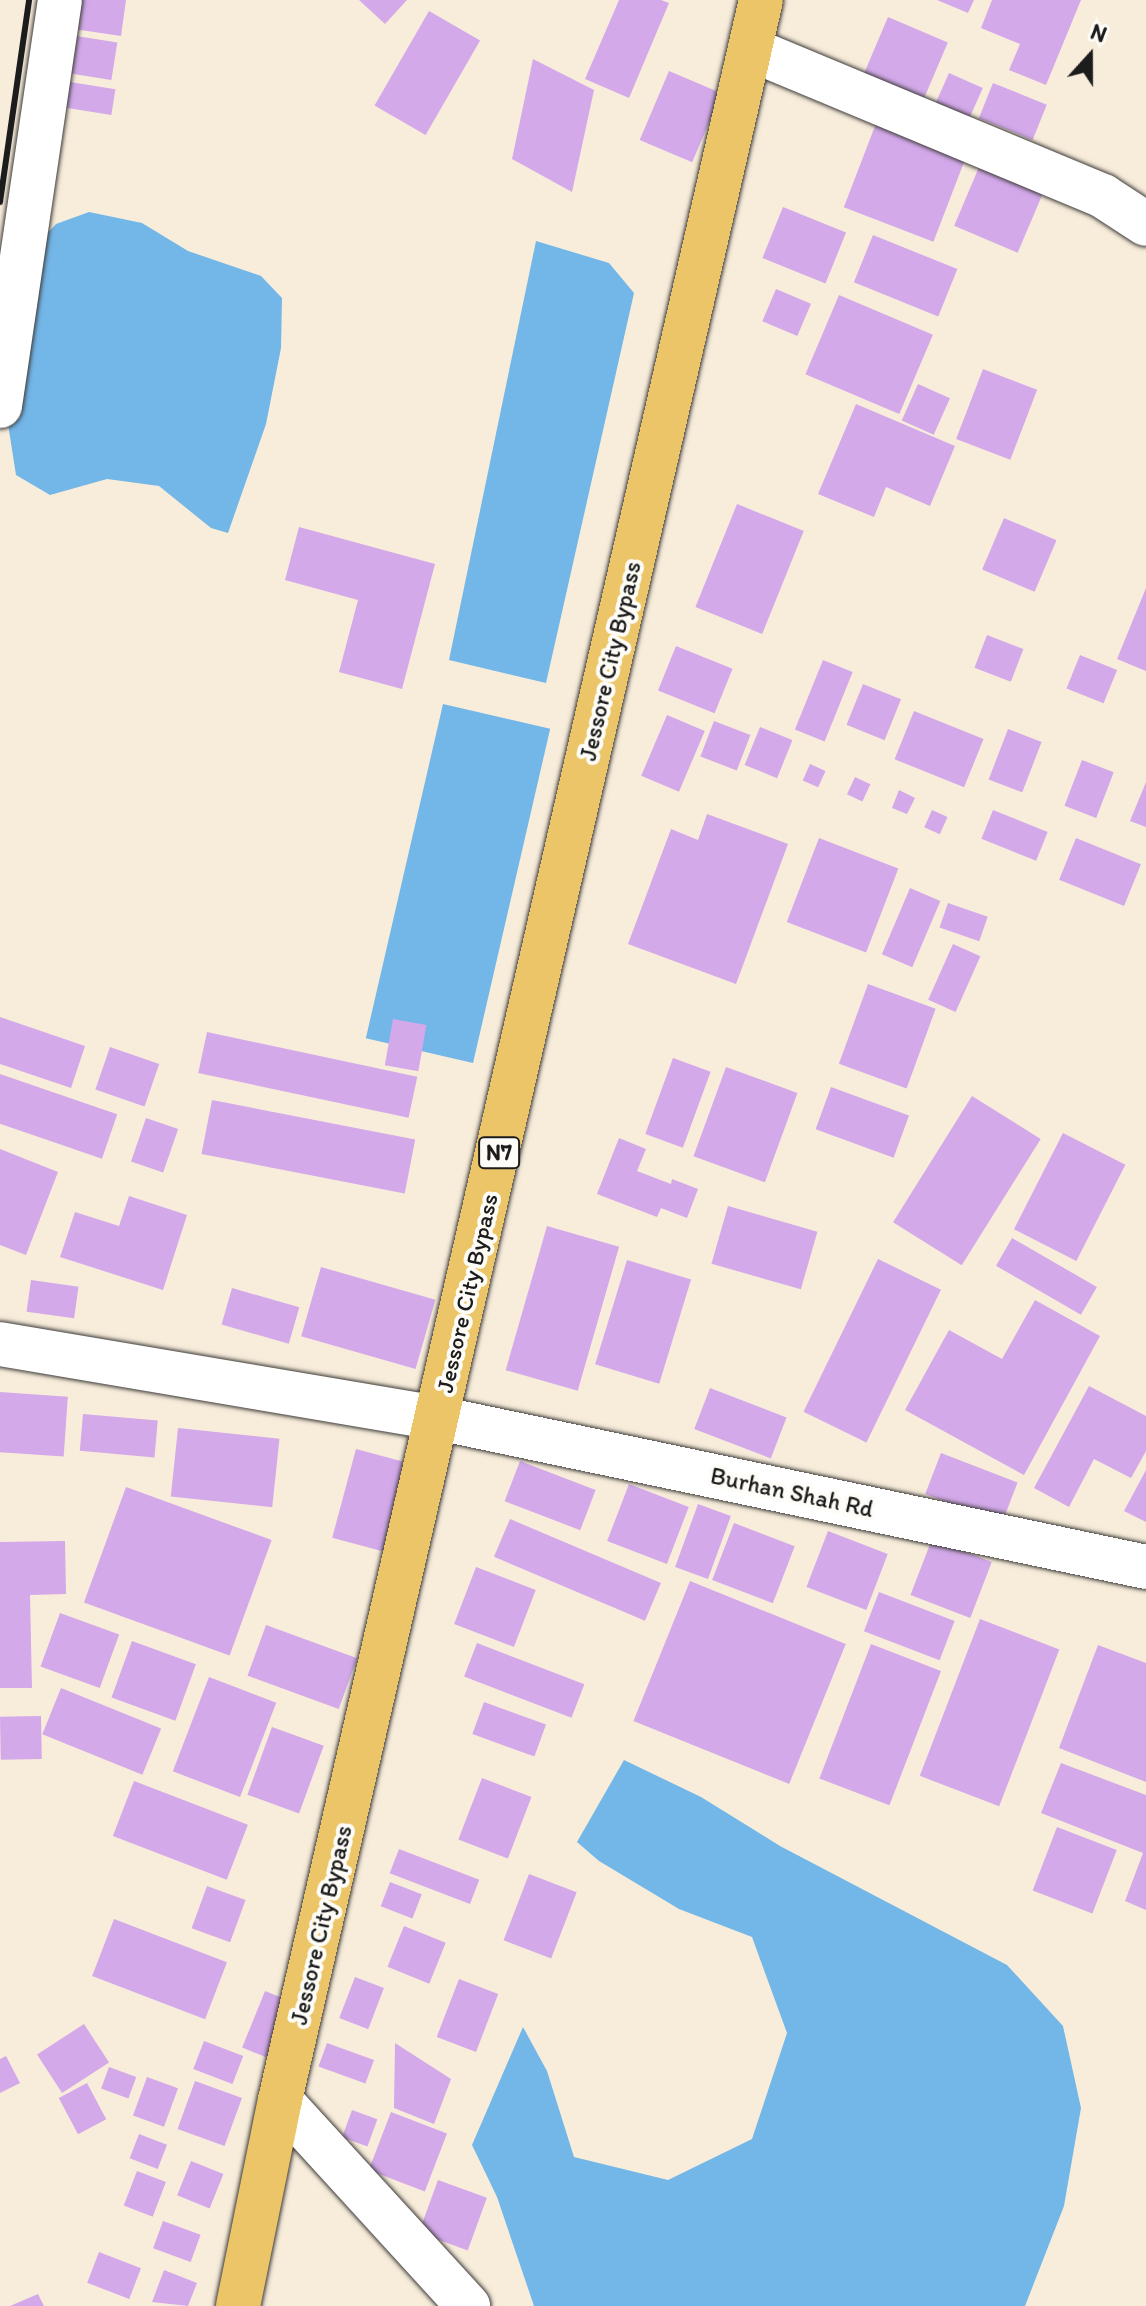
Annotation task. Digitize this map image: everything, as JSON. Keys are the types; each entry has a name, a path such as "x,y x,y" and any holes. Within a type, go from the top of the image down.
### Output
{"highway":[{"name":"Jessore City Bypass","path":"238,2306 280,2100 761,0"}],"street":[{"path":"0,406 60,0"},
{"path":"750,49 1103,196 1146,224"},
{"name":"Burhan Shah Rd","path":"0,1344 438,1418 1146,1567"},
{"path":"280,2100 468,2306"}],"water":[{"path":"89,212 142,223 188,251 261,276 282,298 281,348 266,424 228,533 211,528 159,486 107,479 50,495 16,475 8,424 41,240 56,224"},
{"path":"536,241 609,263 634,293 546,683 449,660"},
{"path":"443,704 550,729 473,1063 366,1038"},
{"path":"624,1760 701,1797 780,1846 1007,1965 1063,2026 1081,2108 1064,2206 1025,2306 534,2306 497,2197 472,2145 523,2027 547,2071 574,2157 668,2180 752,2139 787,2033 752,1937 679,1909 599,1861 577,1842"}],"building":[{"path":"71,0 126,0 121,36 67,28"},
{"path":"359,0 407,0 385,24"},
{"path":"619,0 661,0 669,3 629,98 585,79"},
{"path":"937,0 974,0 968,13"},
{"path":"992,0 1081,0 1046,85 1009,70 1020,44 981,28"},
{"path":"429,11 480,40 426,135 374,105"},
{"path":"888,17 948,42 918,112 858,87"},
{"path":"64,34 117,42 111,80 58,72"},
{"path":"533,59 594,90 572,192 512,159"},
{"path":"669,71 721,93 692,162 640,140"},
{"path":"949,73 983,88 969,120 935,105"},
{"path":"70,82 115,89 111,115 66,108"},
{"path":"993,83 1047,105 1033,140 979,118"},
{"path":"880,113 970,147 933,242 844,207"},
{"path":"985,153 1049,180 1018,253 954,226"},
{"path":"783,207 846,232 825,283 762,258"},
{"path":"873,235 957,269 938,316 854,282"},
{"path":"776,289 811,304 797,336 762,321"},
{"path":"839,295 933,335 899,414 805,374"},
{"path":"983,369 1037,390 1010,460 956,439"},
{"path":"918,384 950,398 934,435 902,421"},
{"path":"856,404 955,446 930,506 886,487 874,517 818,494"},
{"path":"737,504 804,531 762,634 695,607"},
{"path":"1004,518 1056,540 1035,592 982,570"},
{"path":"299,527 435,564 402,689 339,672 358,600 285,580"},
{"path":"1146,588 1146,671 1117,659"},
{"path":"987,635 1023,649 1011,682 974,668"},
{"path":"676,646 733,669 715,713 658,691"},
{"path":"1080,655 1117,670 1104,703 1067,688"},
{"path":"823,660 853,672 825,742 795,730"},
{"path":"863,684 901,699 885,740 847,725"},
{"path":"914,711 984,739 964,787 895,759"},
{"path":"667,715 705,731 679,792 641,776"},
{"path":"714,721 750,735 737,770 700,756"},
{"path":"760,727 792,740 777,778 745,765"},
{"path":"1008,729 1042,742 1022,792 989,779"},
{"path":"1082,760 1114,772 1096,818 1064,806"},
{"path":"810,764 826,771 818,787 803,780"},
{"path":"855,777 870,784 862,801 847,794"},
{"path":"1146,782 1146,827 1130,821"},
{"path":"899,790 915,798 907,814 892,808"},
{"path":"932,810 948,817 940,834 924,827"},
{"path":"993,810 1048,832 1036,861 981,839"},
{"path":"707,814 788,844 736,984 628,944 671,829 698,840"},
{"path":"819,838 898,868 866,952 787,922"},
{"path":"1076,838 1141,864 1124,906 1059,880"},
{"path":"910,888 940,901 912,967 882,954"},
{"path":"948,903 988,917 979,941 940,928"},
{"path":"953,944 980,956 956,1012 928,1000"},
{"path":"868,984 936,1009 907,1088 839,1064"},
{"path":"0,1017 85,1046 71,1088 0,1064"},
{"path":"393,1019 426,1025 418,1071 385,1065"},
{"path":"207,1032 417,1077 409,1118 198,1073"},
{"path":"110,1047 159,1064 145,1106 95,1090"},
{"path":"673,1058 711,1072 683,1148 645,1134"},
{"path":"726,1067 797,1093 765,1182 694,1156"},
{"path":"0,1074 117,1114 102,1159 0,1124"},
{"path":"831,1087 909,1115 894,1158 816,1129"},
{"path":"972,1096 1041,1139 962,1265 893,1222"},
{"path":"212,1100 415,1139 405,1193 202,1154"},
{"path":"146,1118 178,1129 163,1173 131,1161"},
{"path":"1063,1133 1125,1165 1076,1261 1014,1229"},
{"path":"619,1138 646,1149 637,1171 671,1184 672,1179 698,1189 687,1218 661,1208 657,1217 597,1194"},
{"path":"0,1149 58,1172 26,1255 0,1245"},
{"path":"129,1196 187,1215 163,1290 60,1257 75,1212 119,1226"},
{"path":"728,1206 817,1232 801,1289 711,1264"},
{"path":"547,1226 619,1247 578,1391 506,1370"},
{"path":"1012,1238 1097,1287 1081,1315 996,1266"},
{"path":"878,1259 941,1290 866,1442 803,1412"},
{"path":"627,1260 691,1280 659,1384 595,1364"},
{"path":"321,1267 435,1300 416,1369 301,1336"},
{"path":"31,1280 79,1287 74,1318 27,1312"},
{"path":"232,1288 299,1307 289,1344 222,1325"},
{"path":"1035,1300 1100,1336 1024,1475 905,1410 949,1330 1002,1359"},
{"path":"1089,1386 1146,1416 1146,1451 1131,1478 1094,1459 1069,1507 1034,1488"},
{"path":"710,1388 787,1417 771,1458 694,1429"},
{"path":"0,1392 68,1397 64,1457 0,1452"},
{"path":"83,1414 158,1421 154,1457 80,1451"},
{"path":"178,1428 279,1439 272,1507 171,1497"},
{"path":"356,1449 411,1464 387,1553 332,1538"},
{"path":"941,1453 1018,1482 1002,1523 925,1494"},
{"path":"520,1461 596,1490 580,1530 505,1501"},
{"path":"1146,1470 1146,1522 1124,1511"},
{"path":"629,1484 689,1507 667,1564 607,1541"},
{"path":"126,1487 272,1540 230,1656 84,1603"},
{"path":"698,1504 731,1516 708,1579 675,1567"},
{"path":"510,1519 661,1583 645,1621 494,1557"},
{"path":"734,1523 795,1546 773,1603 712,1580"},
{"path":"828,1531 888,1554 866,1610 806,1587"},
{"path":"932,1539 992,1562 970,1618 910,1595"},
{"path":"65,1541 66,1594 30,1595 32,1688 0,1688 0,1542"},
{"path":"476,1567 536,1590 514,1647 454,1624"},
{"path":"690,1581 846,1644 789,1784 633,1721"},
{"path":"879,1592 955,1621 940,1660 864,1631"},
{"path":"60,1613 119,1635 100,1688 41,1667"},
{"path":"980,1619 1059,1649 999,1806 920,1776"},
{"path":"266,1625 357,1658 339,1709 248,1676"},
{"path":"132,1641 196,1664 175,1721 111,1697"},
{"path":"477,1643 584,1684 571,1718 464,1677"},
{"path":"871,1644 941,1671 889,1805 819,1778"},
{"path":"1098,1645 1146,1663 1146,1782 1059,1748"},
{"path":"209,1677 276,1703 240,1797 173,1771"},
{"path":"61,1688 161,1728 142,1775 42,1734"},
{"path":"484,1702 546,1725 534,1757 472,1734"},
{"path":"41,1716 42,1759 1,1760 0,1717"},
{"path":"272,1727 324,1746 299,1813 247,1795"},
{"path":"1061,1763 1146,1795 1146,1910 1125,1901 1143,1853 1041,1813"},
{"path":"482,1778 531,1797 508,1859 458,1840"},
{"path":"134,1781 248,1825 227,1880 113,1836"},
{"path":"1057,1827 1117,1850 1092,1913 1033,1890"},
{"path":"399,1849 479,1880 470,1904 390,1873"},
{"path":"529,1874 577,1892 551,1959 504,1940"},
{"path":"390,1882 422,1894 412,1918 381,1906"},
{"path":"207,1886 246,1900 230,1942 192,1928"},
{"path":"114,1919 227,1962 205,2019 92,1976"},
{"path":"404,1926 446,1943 429,1984 388,1967"},
{"path":"355,1977 384,1988 368,2029 339,2018"},
{"path":"459,1979 498,1994 476,2052 437,2037"},
{"path":"265,1991 297,2004 275,2061 242,2048"},
{"path":"84,2024 109,2063 62,2093 37,2054"},
{"path":"204,2041 243,2056 232,2084 193,2069"},
{"path":"327,2043 374,2060 365,2084 318,2066"},
{"path":"395,2043 451,2079 434,2124 394,2108"},
{"path":"6,2056 20,2083 0,2093 0,2059"},
{"path":"109,2067 136,2077 128,2099 101,2089"},
{"path":"147,2077 178,2088 164,2127 133,2116"},
{"path":"195,2081 242,2098 225,2146 178,2129"},
{"path":"87,2083 106,2119 78,2134 59,2098"},
{"path":"352,2110 377,2119 367,2146 342,2137"},
{"path":"391,2112 447,2134 425,2191 369,2170"},
{"path":"139,2134 167,2145 158,2169 130,2158"},
{"path":"191,2161 223,2174 210,2208 177,2195"},
{"path":"137,2171 166,2182 153,2217 124,2206"},
{"path":"438,2180 487,2198 468,2250 419,2233"},
{"path":"163,2221 201,2235 191,2262 153,2248"},
{"path":"99,2252 141,2268 129,2299 87,2283"},
{"path":"164,2270 197,2283 188,2306 152,2302"},
{"path":"38,2294 44,2306 10,2306"}],"railway":[{"path":"0,202 29,0"}]}
